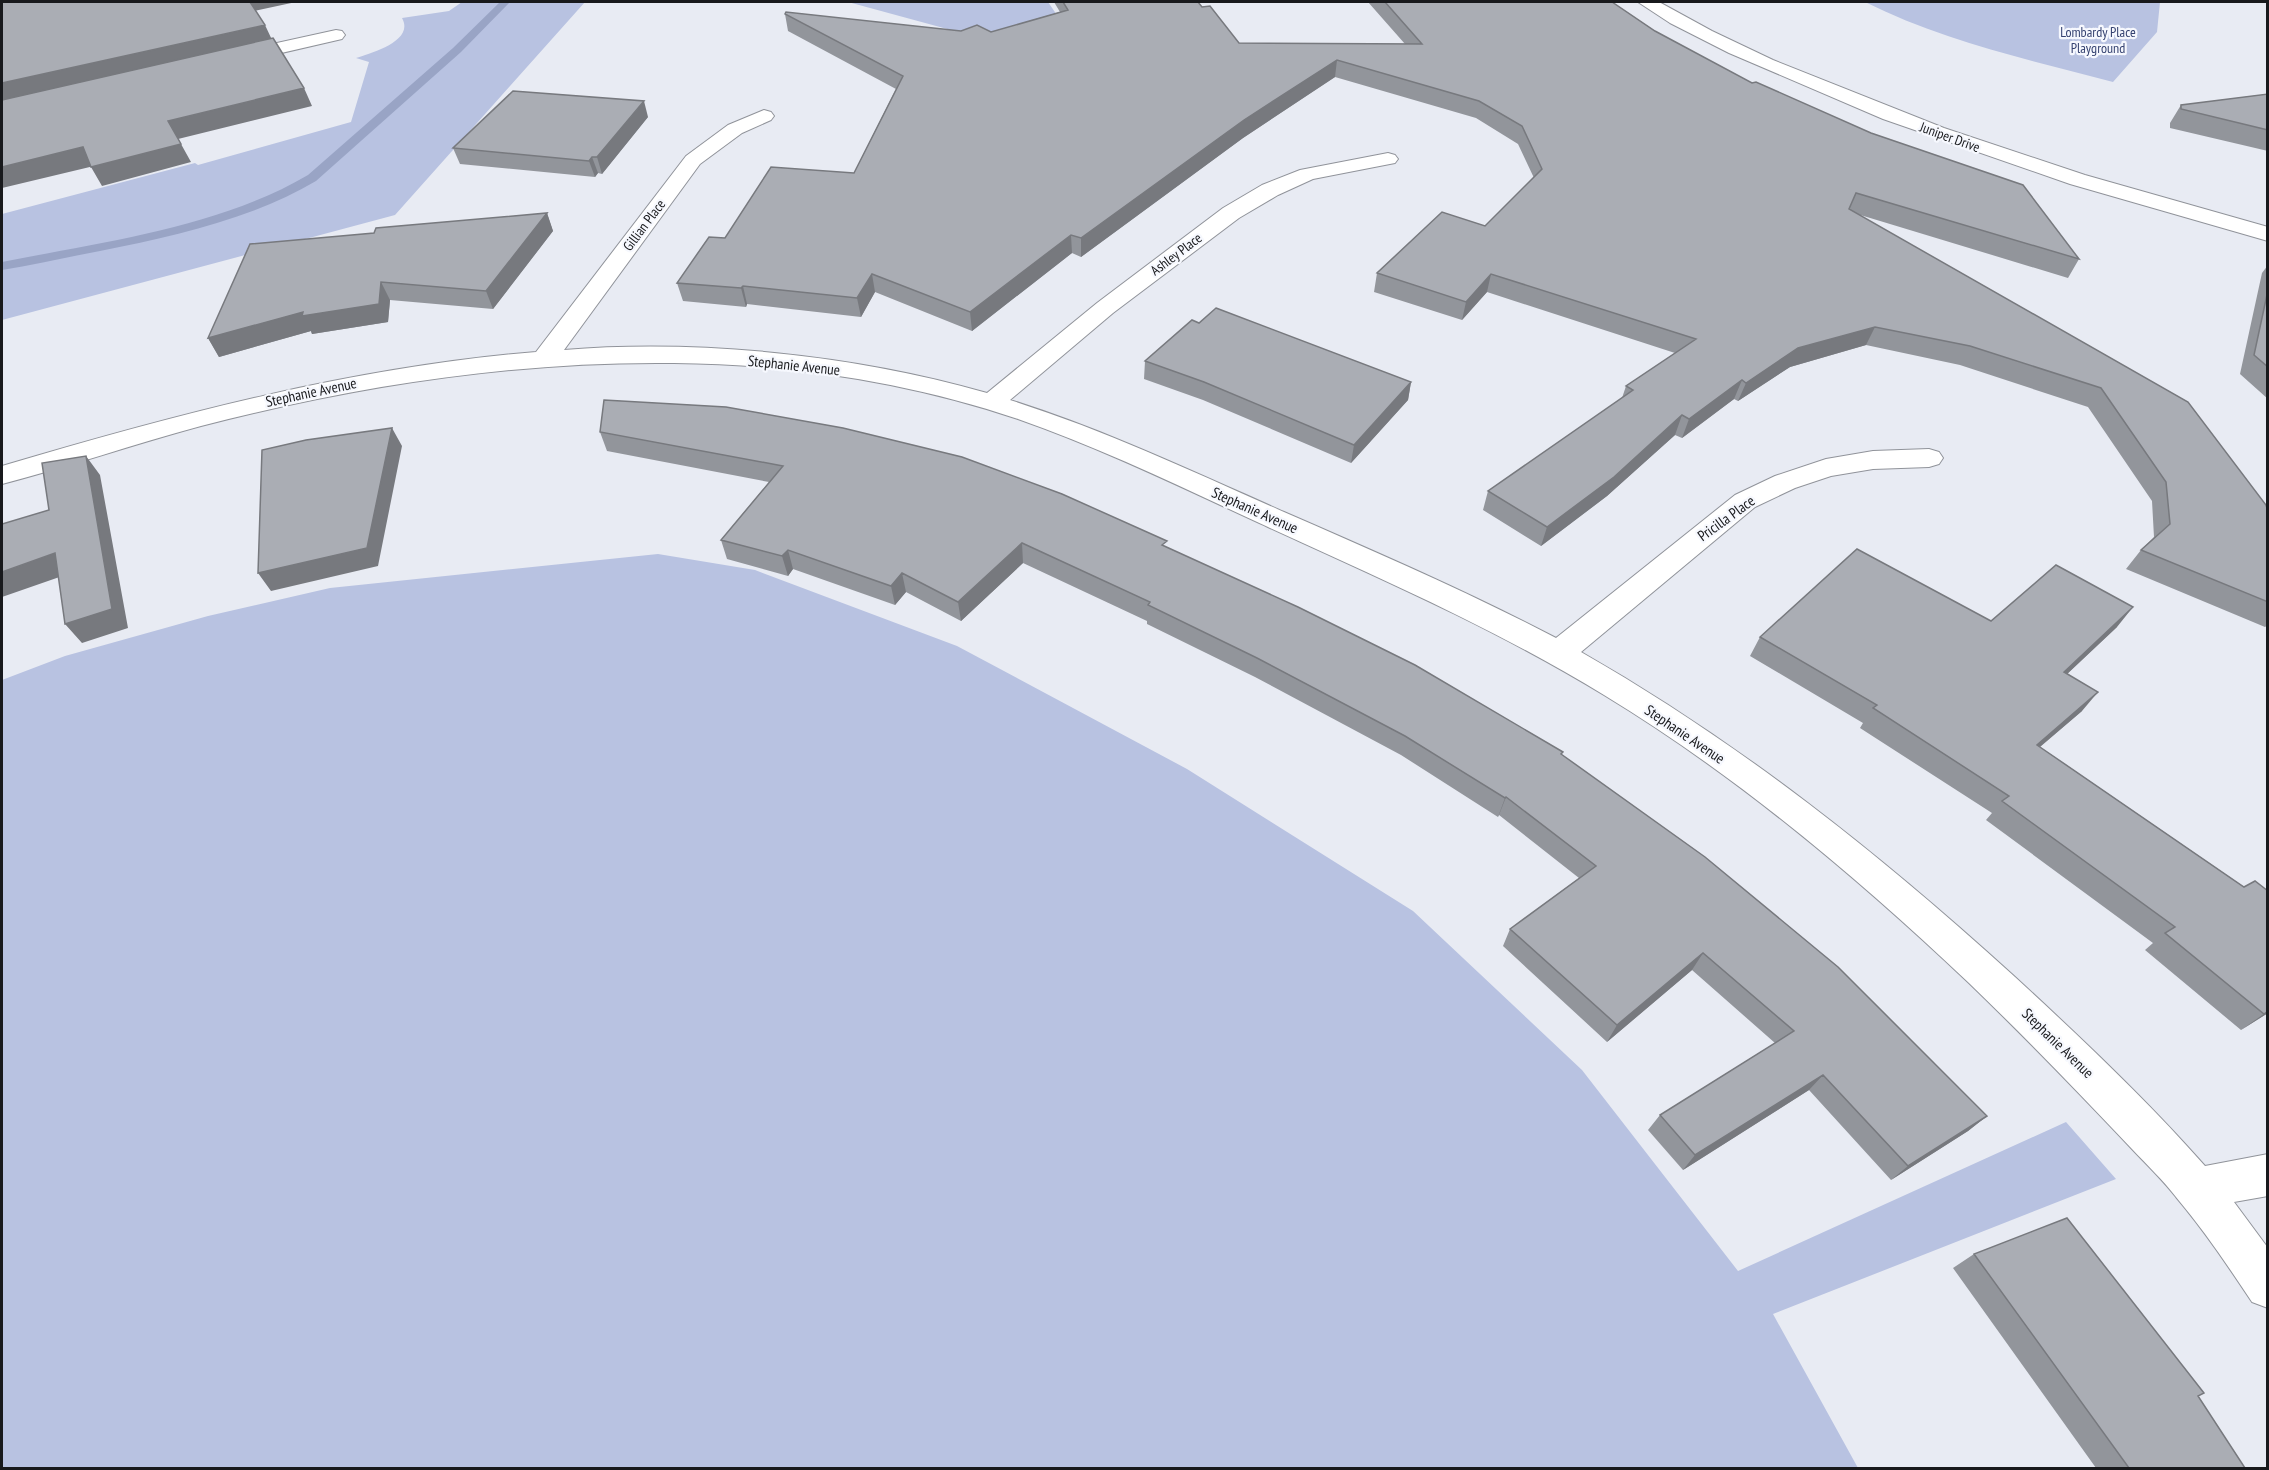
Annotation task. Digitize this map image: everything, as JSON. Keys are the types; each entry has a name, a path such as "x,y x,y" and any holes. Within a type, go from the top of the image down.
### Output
{"street":[{"name":"Juniper Drive","path":"1647,2 1701,32 1784,72 1945,135 2048,171 2268,234"},
{"path":"215,62 336,35"},
{"name":"Gillian Place","path":"544,358 693,160 735,129 764,116"},
{"name":"Ashley Place","path":"992,402 1105,308 1231,213 1270,190 1307,174 1388,159"},
{"name":"Stephanie Avenue","path":"2,475 224,411 318,390 426,370 544,358 703,357 777,362 882,376 992,402 1044,419 1127,452 1460,602 1559,653 1665,719 1748,776 1863,864 1968,957 2086,1069 2198,1188 2268,1286"},
{"name":"Pricilla Place","path":"1559,653 1744,501 1785,482 1826,468 1873,460 1929,458"},
{"path":"2198,1188 2268,1175"}],"green space":[{"path":"462,2 585,2 395,215 2,320 2,214 195,163 198,165 351,122 369,62 356,58 390,45 397,39 404,26 402,18 449,11"},
{"path":"848,2 1048,2 1094,69"},
{"name":"Lombardy Place Playground","path":"1865,2 2160,2 2157,32 2113,82 1956,39"},
{"path":"658,554 755,570 957,646 1187,769 1413,911 1582,1070 1738,1271 2066,1122 2116,1179 1773,1314 1858,1468 2,1468 2,680 65,656 208,616 330,588"}],"building":[{"path":"2,2 250,2 265,25 2,83"},
{"path":"1063,2 1198,2 1202,7 1210,6 1239,43 1422,44 1385,2 1612,2 1655,31 1752,83 1756,82 1871,133 2023,185 2079,259 1856,193 1849,209 2188,402 2266,505 2268,511 2268,602 2141,550 2170,524 2166,482 2101,388 1970,346 1875,327 1798,348 1746,383 1742,380 1689,419 1682,415 1614,477 1547,527 1488,491 1633,390 1626,386 1696,339 1491,274 1466,302 1377,273 1442,212 1485,226 1542,169 1522,126 1479,101 1337,60 1244,120 1081,238 1071,235 970,312 872,274 857,298 743,286 741,288 677,283 709,237 725,238 771,167 854,173 903,76 785,14 786,12 961,31 977,25 991,32 1068,10"},
{"path":"273,38 304,88 168,121 181,144 91,167 83,147 2,167 2,100"},
{"path":"513,91 644,101 597,157 592,157 589,161 453,148"},
{"path":"2268,94 2268,130 2181,109 2181,105"},
{"path":"547,213 486,291 381,282 379,304 302,316 303,312 208,338 250,244 374,233 376,228"},
{"path":"2268,290 2268,367 2254,355"},
{"path":"1216,308 1411,382 1354,445 1204,382 1145,361 1192,320 1199,323"},
{"path":"604,400 726,407 843,428 962,457 1062,494 1167,541 1162,545 1298,607 1415,665 1563,752 1561,754 1705,857 1838,967 1987,1116 1908,1166 1823,1075 1695,1155 1660,1115 1794,1031 1703,953 1617,1025 1510,929 1596,866 1506,797 1405,736 1257,658 1148,605 1150,602 1022,543 958,602 902,573 891,586 788,550 782,556 721,540 783,466 600,432"},
{"path":"392,428 367,548 258,573 262,450 306,440"},
{"path":"86,456 112,609 65,624 55,553 2,572 2,524 49,510 42,463"},
{"path":"1857,549 1991,621 2056,565 2133,607 2064,672 2098,692 2037,745 2244,887 2255,881 2268,891 2268,1011 2264,1014 2165,933 2175,927 2002,801 2009,796 1873,708 1877,705 1760,637"},
{"path":"2067,1218 2204,1393 2198,1396 2245,1468 2129,1468 1974,1254"}],"waterway":[{"path":"2,266 169,231 247,208 291,190 312,178 457,50 505,2"}]}
